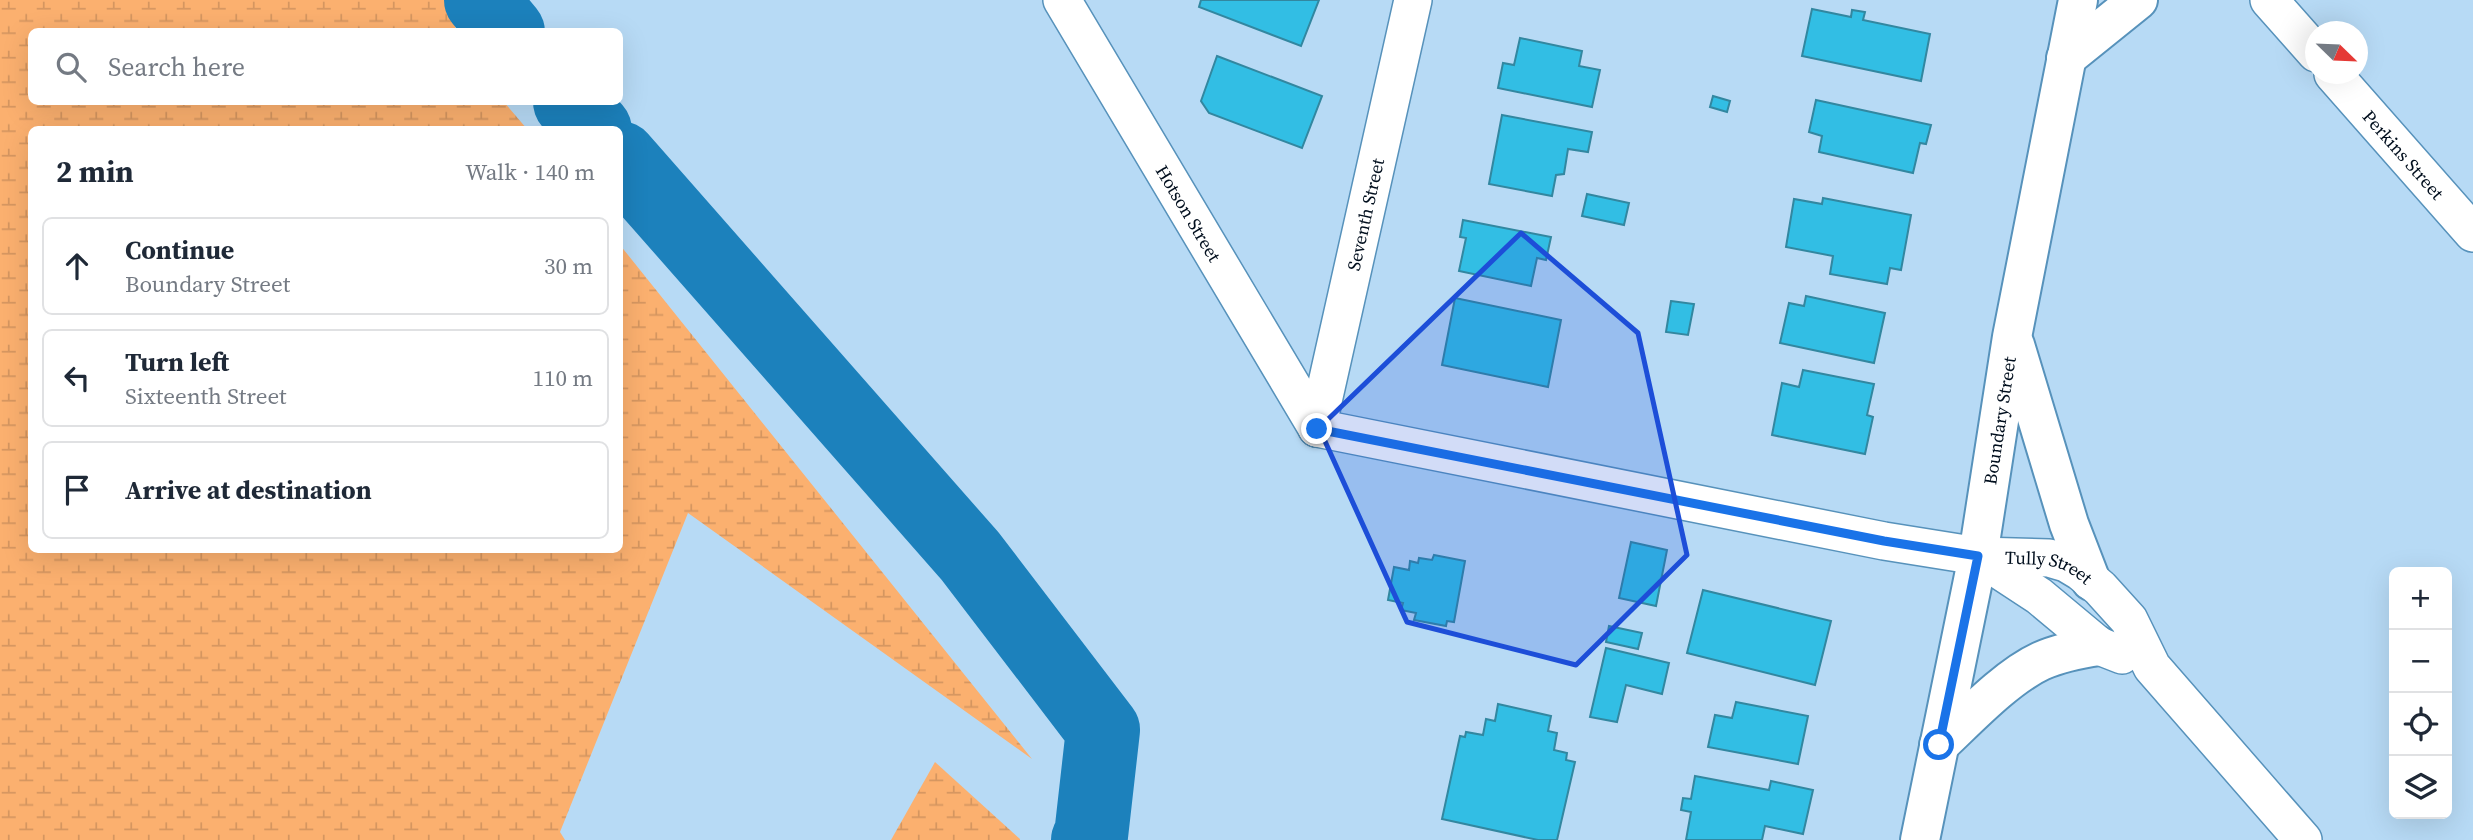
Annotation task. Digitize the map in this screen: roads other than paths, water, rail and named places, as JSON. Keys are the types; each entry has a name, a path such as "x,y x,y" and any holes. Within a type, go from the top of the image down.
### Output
{"main road":[{"name":"Boundary Street","path":"1920,840 1978,556 2012,337 2078,0"},
{"path":"2066,58 2138,0"},
{"path":"2012,337 2069,524 2091,581"},
{"path":"1939,745 2018,675 2040,662 2071,650 2099,646"}],"street":[{"name":"Hotson Street","path":"1062,0 1317,429"},
{"name":"Seventh Street","path":"1317,429 1413,0"},
{"path":"2269,0 2305,41"},
{"name":"Perkins Street","path":"2342,84 2473,233"},
{"path":"1317,429 1884,541 1978,556"},
{"name":"Tully Street","path":"1978,556 2049,558 2066,563 2091,581 2129,620 2152,667 2303,840"},
{"name":"Tully Street","path":"1978,556 2039,596 2099,646 2152,667"}],"waterway":[{"path":"481,0 505,28"},
{"path":"573,105 591,126"},
{"path":"623,161 970,556 1103,730 1091,836 1088,840"}]}
